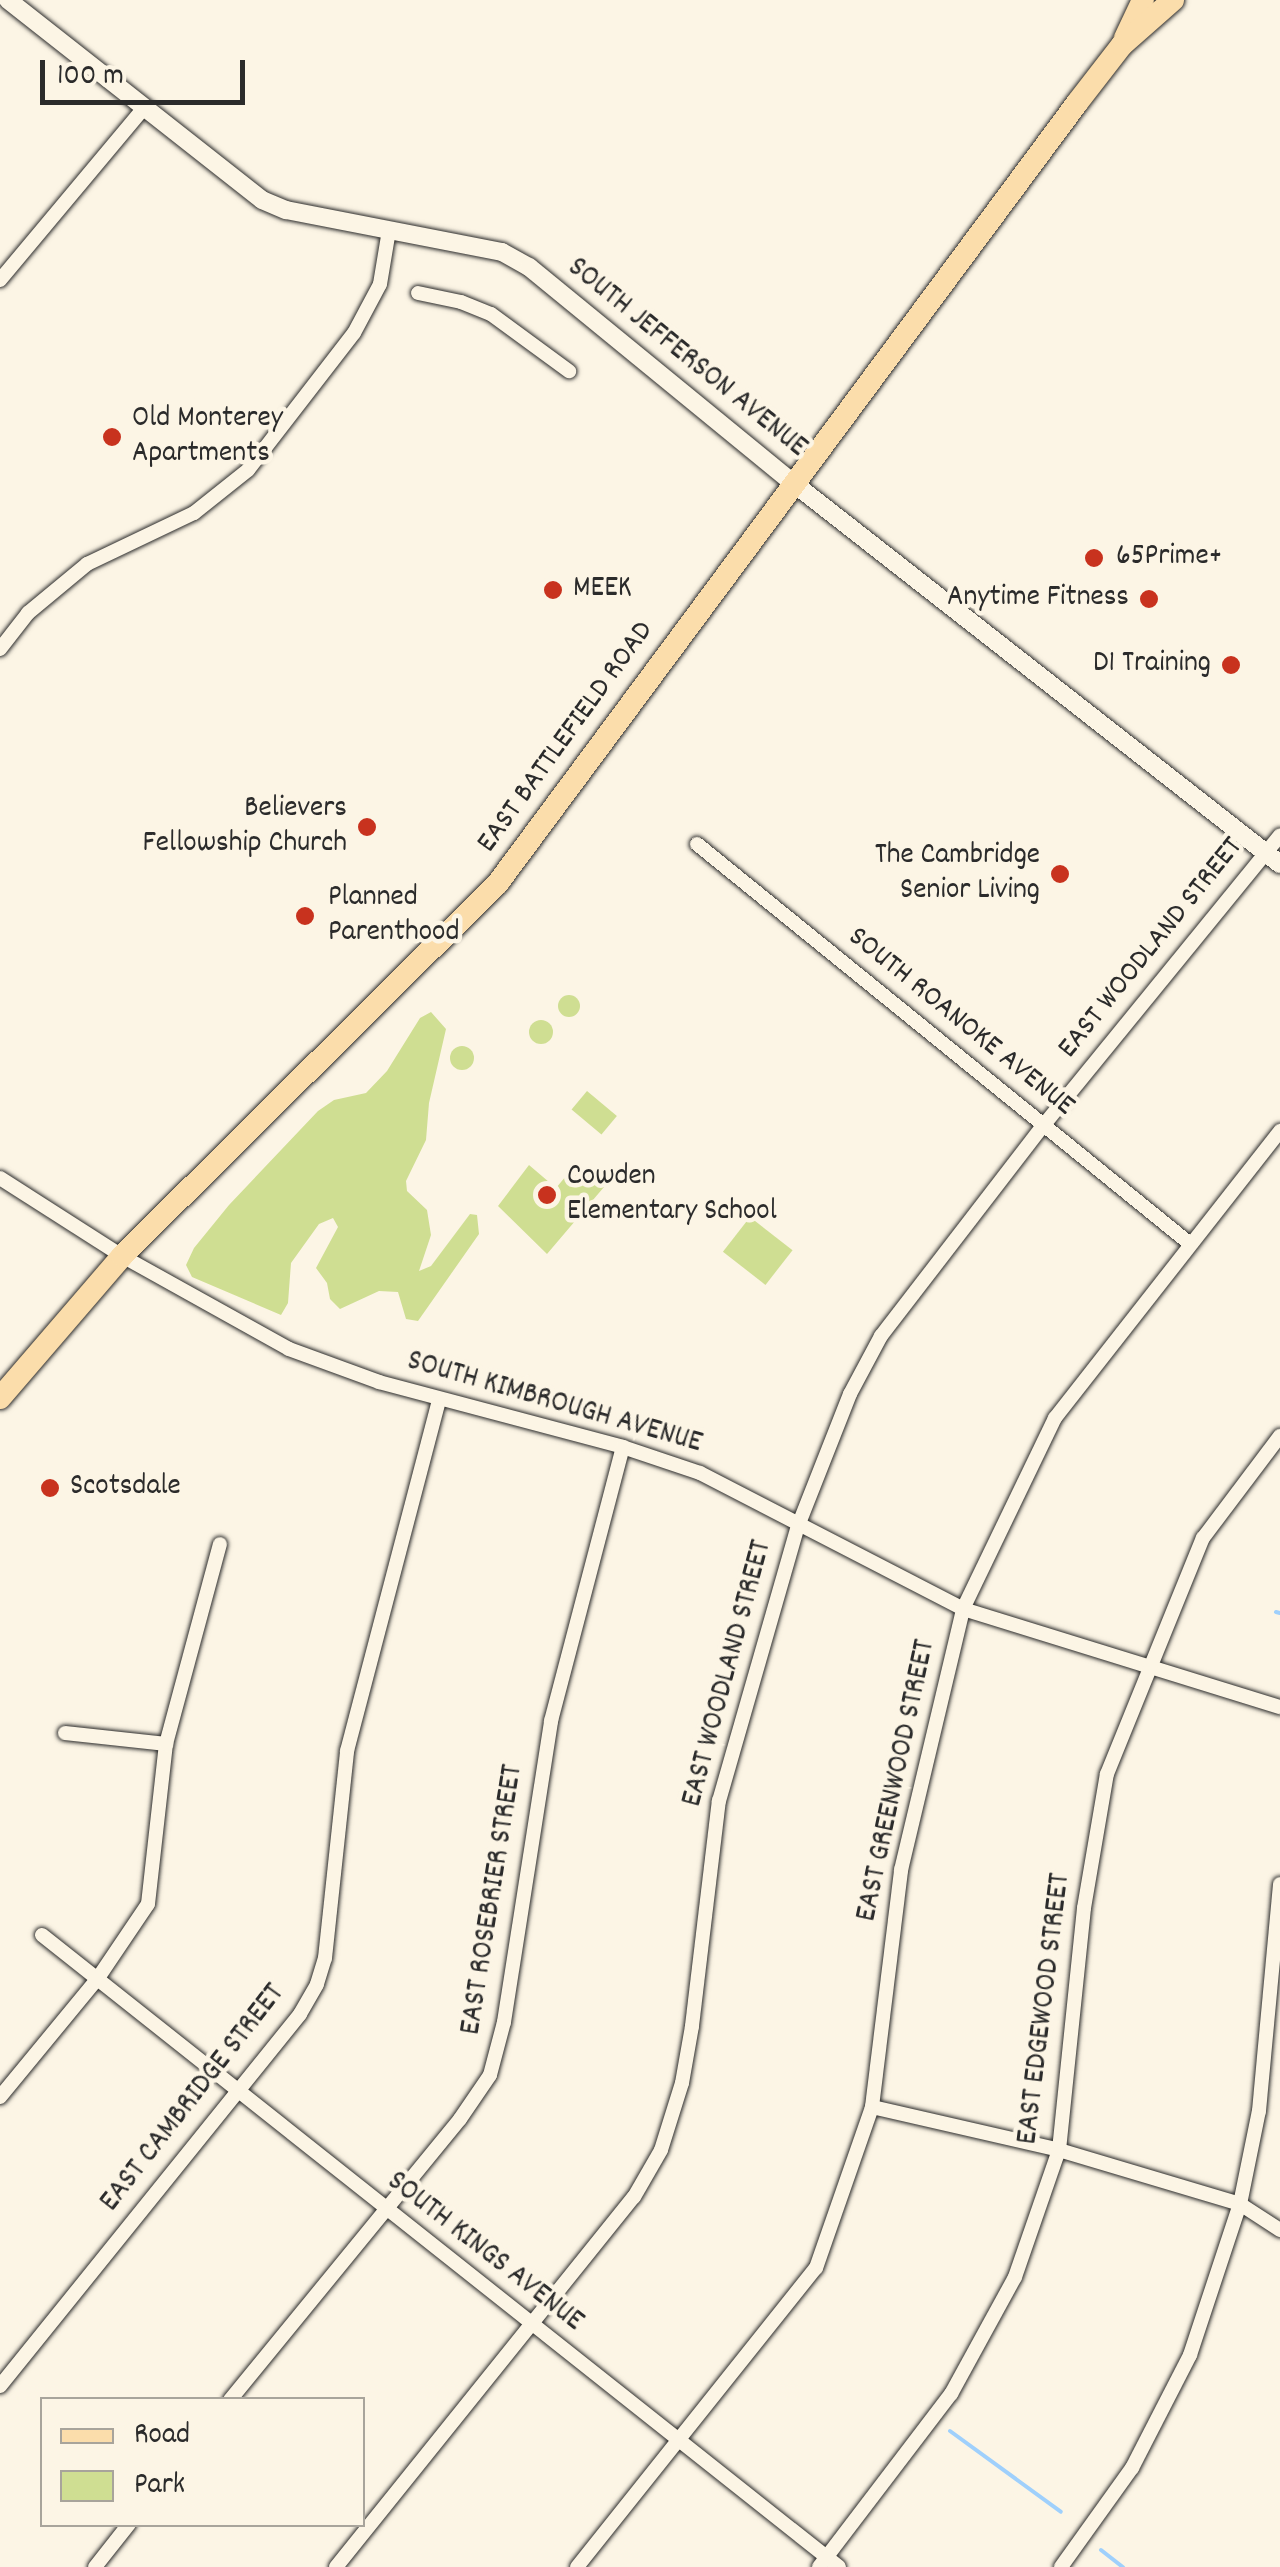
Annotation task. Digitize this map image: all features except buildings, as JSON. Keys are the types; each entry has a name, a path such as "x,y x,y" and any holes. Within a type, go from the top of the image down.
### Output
{"main road":[{"path":"1122,45 1143,0"},
{"path":"1122,45 1172,0"},
{"name":"EAST BATTLEFIELD ROAD","path":"0,1398 122,1256 498,883 792,482 1122,45"}],"street":[{"name":"SOUTH JEFFERSON AVENUE","path":"8,0 262,200 286,210 502,252 529,267 792,482 1280,864"},
{"path":"3,270 143,109"},
{"path":"0,649 28,614 87,564 194,513 248,470 354,333 380,284 389,230"},
{"path":"418,293 461,302 491,314 569,371"},
{"name":"EAST WOODLAND STREET","path":"336,2567 634,2197 661,2150 682,2083 692,2026 719,1801 798,1526 850,1394 881,1336 1043,1126 1280,835"},
{"name":"SOUTH ROANOKE AVENUE","path":"696,844 1190,1243"},
{"name":"EAST GREENWOOD STREET","path":"578,2567 816,2268 872,2107 901,1870 963,1609 1055,1418 1280,1131"},
{"name":"SOUTH KIMBROUGH AVENUE","path":"0,1178 122,1256 290,1349 439,1400 623,1447 700,1474 963,1609 1280,1706"},
{"name":"EAST CAMBRIDGE STREET","path":"0,2386 300,2014 325,1958 346,1751 439,1400"},
{"name":"EAST EDGEWOOD STREET","path":"828,2564 978,2350 1015,2277 1059,2150 1084,1908 1106,1774 1203,1538 1280,1436"},
{"name":"EAST ROSEBRIER STREET","path":"232,2397 460,2119 490,2076 504,2022 551,1721 623,1447"},
{"path":"0,2097 98,1978 148,1904 166,1744 220,1544"},
{"path":"64,1734 166,1744"},
{"path":"1062,2567 1132,2468 1190,2355 1240,2204 1259,2111 1280,1884"},
{"name":"SOUTH KINGS AVENUE","path":"42,1935 828,2564"},
{"path":"872,2107 1059,2150 1240,2204 1280,2230"},
{"path":"95,2567 127,2527"}],"green space":[{"path":"569,995 577,998 577,1014 569,1017 561,1014 558,1006 561,998"},
{"path":"431,1012 446,1029 429,1103 426,1140 406,1181 407,1191 427,1210 431,1235 419,1271 431,1266 470,1214 477,1215 479,1234 418,1321 406,1319 398,1292 379,1291 340,1309 330,1299 327,1283 316,1268 338,1227 333,1218 319,1224 291,1263 288,1303 281,1315 192,1277 186,1265 194,1248 229,1205 318,1111 334,1100 366,1093 387,1071 420,1018"},
{"path":"541,1020 550,1023 550,1041 541,1044 532,1041 529,1032 532,1023"},
{"path":"462,1046 474,1058 462,1070 450,1058"},
{"path":"587,1091 617,1116 601,1134 572,1109"},
{"path":"576,1164 604,1187 547,1254 498,1206 529,1165 556,1188"},
{"path":"750,1217 793,1250 765,1285 723,1252"}],"waterway":[{"path":"1276,1612 1280,1613"},
{"path":"950,2431 1061,2512"},
{"path":"1101,2550 1123,2567"}],"place":[{"name":"Old Monterey Apartments","path":"112,437"},
{"name":"65Prime+","path":"1094,558"},
{"name":"MEEK","path":"553,590"},
{"name":"Anytime Fitness","path":"1149,599"},
{"name":"D1 Training","path":"1231,665"},
{"name":"Believers Fellowship Church","path":"367,827"},
{"name":"The Cambridge Senior Living","path":"1060,874"},
{"name":"Planned Parenthood","path":"305,916"},
{"name":"Cowden Elementary School","path":"547,1195"},
{"name":"Scotsdale","path":"50,1488"}]}
